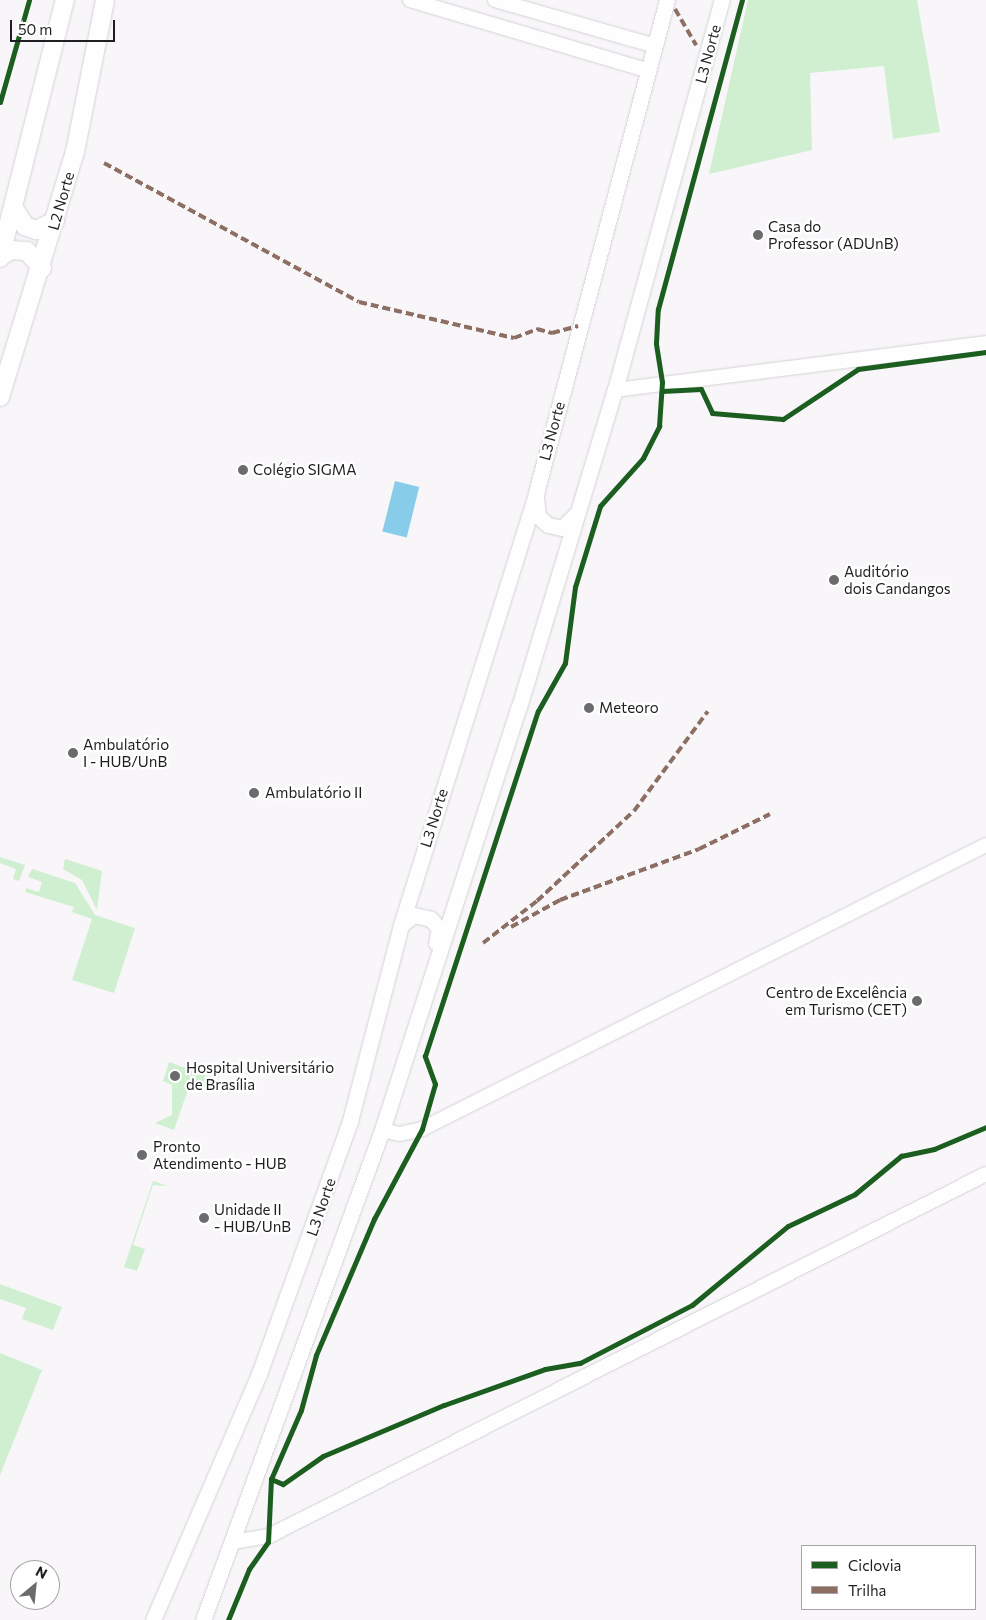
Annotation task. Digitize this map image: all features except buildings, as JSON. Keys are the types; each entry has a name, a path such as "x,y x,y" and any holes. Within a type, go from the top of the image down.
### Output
{"main road":[{"path":"0,257 15,210 65,0"},
{"name":"L2 Norte","path":"0,397 42,268 75,152 105,0"},
{"name":"L3 Norte","path":"153,1620 259,1374 302,1260 362,1084 401,925 536,493 650,71 667,0"},
{"name":"L3 Norte","path":"204,1620 234,1542 382,1130 579,510 615,390 722,0"},
{"path":"15,210 25,226 36,230 55,221"},
{"path":"0,257 11,250 28,251 42,268"},
{"path":"536,493 538,516 548,526 566,527 579,510"},
{"path":"401,925 414,915 436,923 432,972"}],"street":[{"path":"410,0 650,71"},
{"path":"495,0 655,46"},
{"path":"615,390 986,343"},
{"path":"382,1130 400,1134 422,1129 986,846"},
{"path":"234,1542 269,1536 986,1174"}],"green space":[{"path":"748,0 917,0 940,132 893,139 884,66 810,73 812,150 709,174"},
{"path":"0,857 25,865 19,881 13,879 16,869 0,863"},
{"path":"65,859 102,871 97,910 82,880 63,869"},
{"path":"32,869 75,883 95,915 135,928 114,993 72,980 92,919 72,912 74,907 25,892 26,888 39,892 42,882 28,877"},
{"path":"169,1062 234,1086 231,1093 190,1084 174,1130 155,1123 172,1115 172,1085 163,1081"},
{"path":"153,1181 168,1186 153,1185 133,1245 145,1249 137,1271 124,1267"},
{"path":"0,1284 62,1307 53,1330 22,1319 26,1308 0,1299"},
{"path":"0,1353 42,1370 0,1475"}],"water":[{"path":"395,481 419,487 407,538 382,531"}],"marked path":[{"path":"675,9 696,45"},
{"path":"104,163 359,302 514,338 537,329 552,333 578,326"},
{"path":"483,943 537,901 634,811 708,711"},
{"path":"511,927 560,900 699,849 770,814"}],"cycle path":[{"path":"0,102 29,0"},
{"path":"228,1620 249,1569 268,1542 271,1479 301,1410 316,1355 374,1219 422,1129 435,1084 425,1056 538,711 565,663 575,587 600,506 643,458 659,426 662,382 656,343 658,309 742,0"},
{"path":"662,391 701,389 712,413 783,419 858,369 986,352"},
{"path":"271,1479 283,1484 323,1456 444,1405 545,1369 580,1363 692,1305 788,1226 855,1194 901,1156 934,1149 986,1127"}],"place":[{"name":"Casa do Professor (ADUnB)","path":"758,235"},
{"name":"Colégio SIGMA","path":"243,470"},
{"name":"Auditório dois Candangos","path":"834,580"},
{"name":"Meteoro","path":"589,708"},
{"name":"Ambulatório I - HUB/UnB","path":"73,753"},
{"name":"Ambulatório II","path":"254,793"},
{"name":"Centro de Excelência em Turismo (CET)","path":"917,1001"},
{"name":"Hospital Universitário de Brasília","path":"175,1076"},
{"name":"Pronto Atendimento - HUB","path":"142,1155"},
{"name":"Unidade II - HUB/UnB","path":"204,1218"}]}
